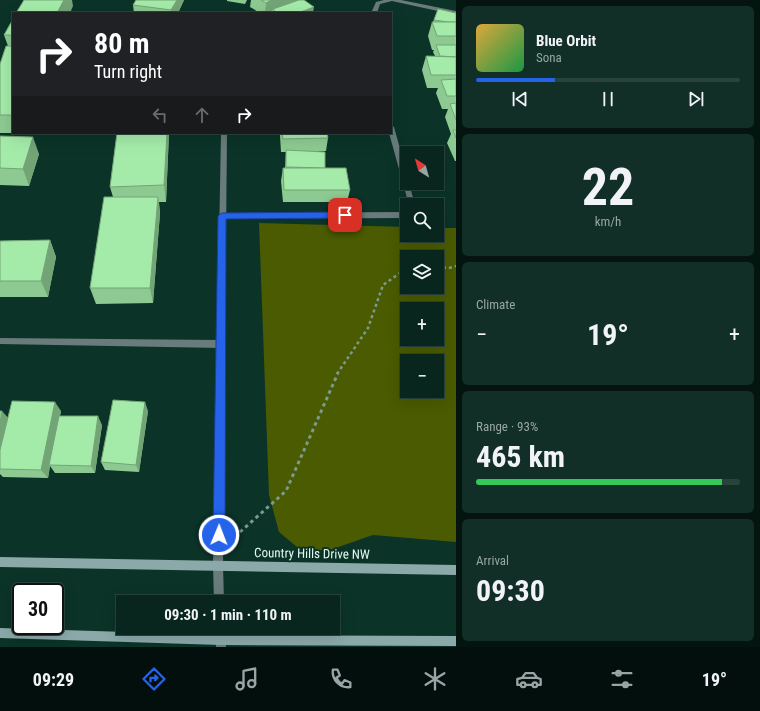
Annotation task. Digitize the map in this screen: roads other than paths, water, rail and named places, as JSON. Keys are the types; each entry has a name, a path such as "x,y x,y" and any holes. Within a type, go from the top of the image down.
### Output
{"street":[{"path":"374,12 378,3 390,0"},
{"path":"394,0 456,13"},
{"path":"392,131 410,198"},
{"path":"220,595 218,565 224,134"},
{"path":"222,216 400,215"},
{"path":"0,341 221,344"},
{"name":"Country Hills Drive NW","path":"0,562 456,570"},
{"path":"0,633 221,644 456,641"}]}
